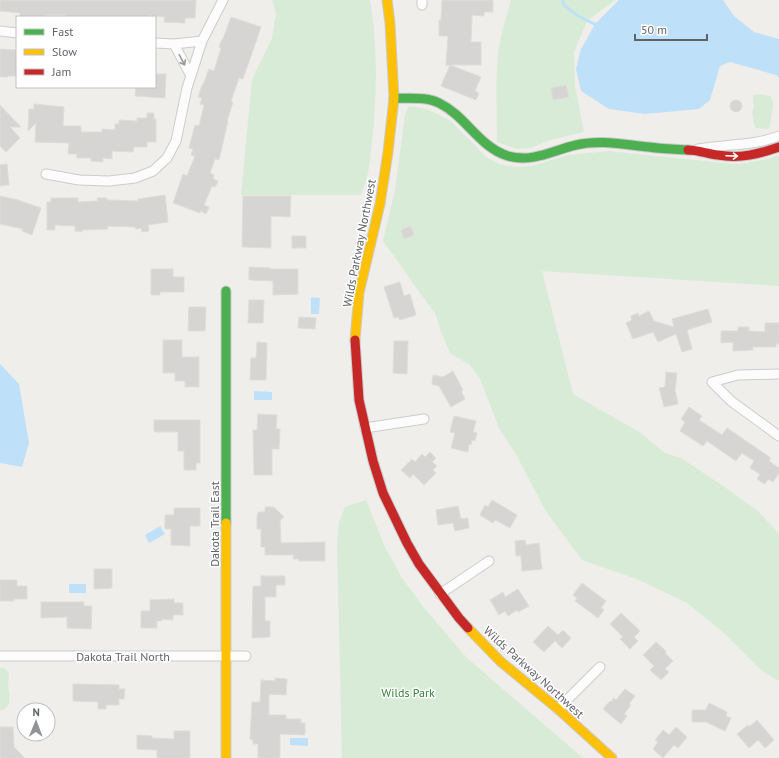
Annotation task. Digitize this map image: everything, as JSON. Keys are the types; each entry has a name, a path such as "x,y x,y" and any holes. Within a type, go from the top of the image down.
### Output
{"street":[{"path":"46,174 79,180 109,180 135,178 153,171 166,158 176,141 186,88 202,41 222,0"},
{"name":"Wilds Parkway Northwest","path":"387,0 390,23 394,98 380,204 358,293 355,344 359,400 381,487 407,543 440,594 459,618 500,661 612,758"},
{"path":"0,31 16,33"},
{"path":"156,43 174,44 202,41"},
{"path":"174,44 191,76"},
{"path":"394,98 423,99 438,103 451,112 492,150 521,160 586,143 610,143 693,150 724,156 742,157 762,154 779,147"},
{"path":"693,150 716,146 746,144 779,136"},
{"name":"Dakota Trail East","path":"226,291 226,758"},
{"path":"779,374 738,375 712,382 731,401 779,436"},
{"path":"365,428 424,419"},
{"path":"440,594 489,561"},
{"name":"Dakota Trail North","path":"0,656 246,656"},
{"path":"558,710 600,667"}],"green space":[{"path":"272,0 370,0 373,17 376,70 375,106 369,168 361,195 241,195 252,80 272,38 276,13"},
{"path":"511,0 615,0 587,21 574,52 575,86 584,132 550,140 531,148 517,149 497,142 496,88 498,55"},
{"path":"761,94 770,96 773,102 770,127 767,129 755,128 752,112 754,108 754,95"},
{"path":"409,106 427,109 451,121 486,157 499,164 516,167 532,166 568,155 608,151 733,164 768,159 779,155 779,286 542,271 573,394 641,433 665,453 681,458 726,488 759,512 779,534 779,681 763,672 723,632 687,603 637,579 582,560 545,510 517,456 499,428 480,379 470,365 450,353 436,315 383,241 395,190 405,114"},
{"name":"Wilds Park","path":"366,500 385,547 402,578 424,608 467,658 583,758 342,758 337,545 339,522 345,507"},
{"path":"0,668 4,668 9,673 8,684 10,700 7,706 0,711"}],"water":[{"path":"619,0 723,0 734,16 754,32 779,39 779,78 776,75 730,62 720,66 710,100 699,109 645,114 609,109 581,91 576,69 581,49 595,24"},
{"path":"311,297 320,298 319,314 311,314"},
{"path":"0,364 19,384 29,443 22,467 0,463"},
{"path":"254,391 272,392 272,400 254,400"},
{"path":"160,526 165,534 149,543 145,535"},
{"path":"69,584 86,584 86,593 69,593"},
{"path":"290,738 308,738 308,746 290,745"}],"building":[{"path":"0,0 196,0 195,18 185,18 185,23 164,22 165,17 148,15 20,16 20,13 0,11"},
{"path":"442,0 493,0 493,12 484,12 484,16 472,15 471,42 481,42 481,65 446,65 448,36 439,36 439,20 441,20"},
{"path":"231,17 261,27 243,79 239,78 231,101 233,102 227,121 219,160 215,159 210,173 214,175 213,179 218,181 215,187 212,186 204,205 209,207 206,214 201,211 200,213 173,203 183,174 187,176 195,156 191,155 193,149 189,148 195,125 199,126 204,105 200,104 202,98 198,97 209,69 214,71 221,48 219,47"},
{"path":"0,49 16,50 16,76 0,77"},
{"path":"450,65 481,77 475,91 479,93 476,100 441,86"},
{"path":"156,74 166,74 165,98 135,96 136,88 156,88"},
{"path":"566,85 569,97 553,100 551,88"},
{"path":"734,100 738,100 742,106 738,112 734,112 730,108 730,104"},
{"path":"34,104 64,107 63,126 81,126 81,132 102,132 102,129 115,130 115,124 119,124 119,120 137,121 137,118 147,118 147,113 154,113 154,119 156,119 156,142 147,142 147,147 134,147 133,152 112,151 112,159 103,158 103,162 91,161 91,158 77,158 77,154 68,154 69,143 35,142 36,123 28,131 29,109 34,109"},
{"path":"0,105 21,127 10,127 20,138 6,152 0,146"},
{"path":"7,164 9,185 0,186 0,165"},
{"path":"165,195 168,222 148,225 149,231 142,232 141,228 136,229 135,227 107,226 108,229 82,230 82,232 75,231 75,226 55,225 55,230 47,230 47,202 51,202 51,198 78,198 78,202 98,201 97,198 107,198 107,200 138,201 138,199"},
{"path":"0,196 18,200 41,208 32,235 22,231 23,229 0,224"},
{"path":"243,196 291,196 290,217 271,216 271,248 242,247"},
{"path":"411,226 414,235 404,239 401,230"},
{"path":"292,236 306,236 306,248 292,248"},
{"path":"249,267 298,269 298,294 273,295 273,281 249,280"},
{"path":"151,269 173,269 173,277 184,277 184,292 160,292 160,295 151,295"},
{"path":"400,282 404,296 410,294 416,315 400,320 398,317 394,318 384,287"},
{"path":"249,300 264,300 263,323 248,323"},
{"path":"189,307 206,307 205,331 188,331"},
{"path":"708,309 712,322 687,330 692,349 682,352 676,334 658,342 653,332 633,339 626,323 632,320 631,316 638,313 639,316 649,311 654,321 674,327 672,319"},
{"path":"299,317 316,318 315,329 298,328"},
{"path":"765,323 779,323 779,344 776,344 776,347 753,347 753,350 733,351 733,342 721,343 721,331 738,331 738,327 749,327 749,331 765,332"},
{"path":"163,340 182,340 182,357 199,357 199,387 185,387 185,381 175,381 175,373 163,373"},
{"path":"394,341 408,341 407,374 393,373"},
{"path":"257,342 267,343 266,380 250,380 251,358 256,358"},
{"path":"453,371 463,390 461,391 465,399 451,407 439,386 432,384 433,375 443,377"},
{"path":"666,372 677,373 675,390 678,404 664,407 659,388 665,387"},
{"path":"689,407 702,416 699,420 722,435 727,428 771,458 769,461 779,468 779,473 773,482 768,479 765,484 757,479 760,474 750,468 754,461 742,453 736,461 707,441 703,446 680,431 685,422 681,419"},
{"path":"258,414 277,415 276,429 280,429 279,449 272,449 272,475 254,475 253,430 257,430"},
{"path":"454,416 476,421 473,432 477,433 475,441 472,440 471,445 469,444 468,452 451,448 455,433 450,432"},
{"path":"154,420 200,420 200,463 196,463 196,470 184,470 184,451 178,451 178,432 154,432"},
{"path":"430,452 436,458 432,462 437,466 433,470 436,473 424,485 413,474 410,478 401,470 412,459 415,462 422,454 425,457"},
{"path":"492,500 517,515 510,528 495,520 493,523 480,515 485,505 488,507"},
{"path":"458,506 461,519 468,518 469,528 455,531 453,523 438,525 436,510"},
{"path":"265,507 274,507 284,517 280,520 281,543 325,542 325,561 299,561 299,559 293,559 294,555 265,555 265,547 261,547 261,529 257,529 257,516 258,512 265,512"},
{"path":"174,508 200,508 200,526 190,526 190,546 171,545 171,529 165,529 165,515 174,515"},
{"path":"525,540 526,545 539,543 542,569 522,571 521,556 516,556 515,541"},
{"path":"94,569 112,569 112,588 94,589"},
{"path":"261,576 285,576 285,585 276,585 276,597 265,597 265,621 270,621 270,637 252,638 253,586 261,586"},
{"path":"0,580 17,580 17,586 27,586 27,599 0,601"},
{"path":"582,583 606,601 601,608 604,610 598,618 575,601 577,598 573,595"},
{"path":"518,589 529,606 518,612 517,610 508,616 505,611 499,615 490,600 503,592 505,597"},
{"path":"174,599 174,603 183,603 183,615 173,615 173,620 162,619 162,621 157,621 157,628 141,628 141,611 150,611 150,600"},
{"path":"41,602 84,602 84,606 92,606 91,629 67,628 67,617 41,618"},
{"path":"621,613 640,631 634,637 638,641 630,649 620,639 623,637 610,624"},
{"path":"548,626 558,635 563,630 571,638 562,648 555,641 544,652 533,642"},
{"path":"656,642 666,651 665,653 673,661 665,669 669,672 661,680 650,670 654,666 643,655"},
{"path":"275,678 287,679 286,695 269,694 269,715 286,715 286,719 301,719 301,723 305,723 305,735 280,734 280,758 258,758 258,744 253,744 253,740 250,739 252,702 260,702 261,680 275,681"},
{"path":"73,684 119,685 119,689 125,689 124,699 119,699 119,705 106,705 106,709 98,709 98,702 73,701"},
{"path":"625,689 635,696 629,704 631,705 624,714 627,716 621,724 603,709 614,698 616,700"},
{"path":"709,703 727,712 726,716 731,718 725,731 706,722 692,722 692,710 706,710"},
{"path":"757,720 774,740 765,748 758,740 749,748 737,734"},
{"path":"0,727 13,727 14,747 25,758 0,758"},
{"path":"676,727 687,737 678,748 674,745 663,758 653,749 658,742 655,740 663,730 669,735"},
{"path":"174,731 190,731 190,758 157,758 157,750 137,749 137,735 152,736 152,738 174,739"}],"waterway":[{"path":"563,0 564,5 571,11 595,24"}],"traffic: fast":[{"path":"394,98 428,99 439,103 449,109 489,146 498,152 517,158 534,157 576,145 594,142 688,150"},
{"path":"226,291 226,523"}],"traffic: slow":[{"path":"355,340 359,293 380,204 394,98 390,23 387,0"},
{"path":"226,523 226,758"},
{"path":"468,628 500,661 558,709 612,758"}],"traffic: jam":[{"path":"688,150 726,156 742,156 757,154 779,147"},
{"path":"355,340 359,400 373,461 383,493 407,543 419,564 468,628"}]}
